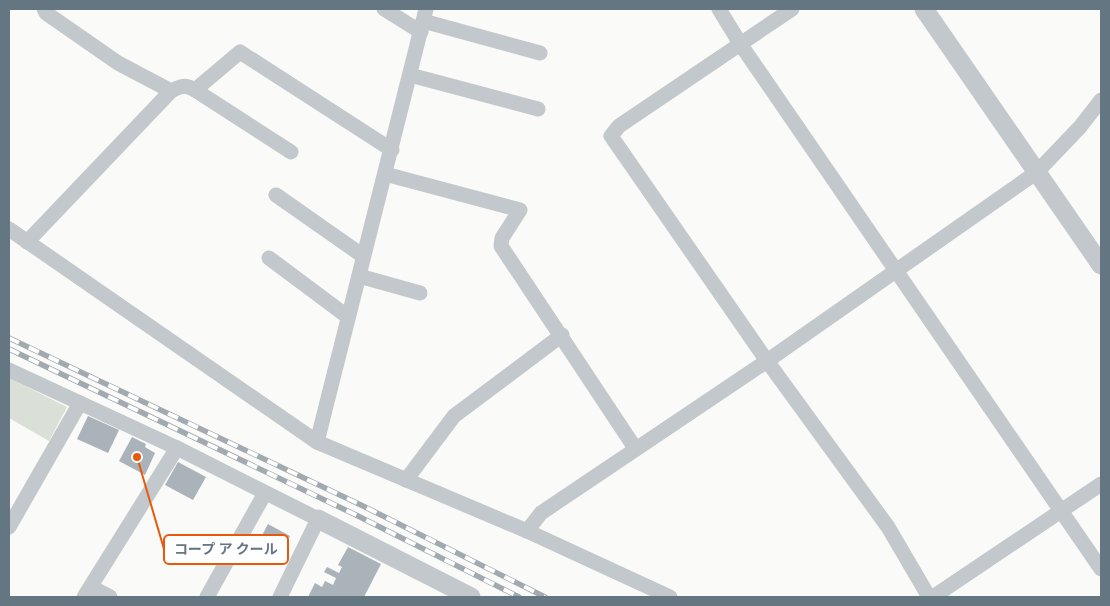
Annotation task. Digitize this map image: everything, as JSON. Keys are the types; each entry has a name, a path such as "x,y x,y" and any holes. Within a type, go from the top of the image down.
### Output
{"street":[{"path":"44,9 46,13 118,63 171,91"},
{"path":"384,9 540,53"},
{"path":"719,9 741,45 1101,570"},
{"path":"924,9 1101,265"},
{"path":"787,10 741,45 619,126 611,136 767,360 888,527 929,597"},
{"path":"317,442 423,21"},
{"path":"195,90 240,52 392,150"},
{"path":"410,75 538,109"},
{"path":"27,242 171,91 181,86 187,86 195,90 291,152"},
{"path":"527,531 541,513 767,360 1037,172 1080,127 1101,100"},
{"path":"385,174 520,210 502,238 501,246 562,335 635,448"},
{"path":"276,194 363,256"},
{"path":"9,229 317,442 527,531 670,597"},
{"path":"269,258 348,317"},
{"path":"359,276 420,293"},
{"path":"406,480 454,416 562,335"},
{"path":"9,370 176,448 469,597"},
{"path":"9,527 80,403"},
{"path":"110,597 88,592 176,448"},
{"path":"933,597 1101,484"},
{"path":"207,597 265,493"},
{"path":"280,597 318,519"}],"shaded area":[{"path":"9,378 67,407 49,441 9,418"}],"building":[{"path":"88,416 119,430 108,453 77,439"},
{"path":"132,437 146,444 145,447 155,453 145,475 119,461"},
{"path":"178,462 206,477 193,500 165,485"},
{"path":"268,524 290,536 278,558 256,547"},
{"path":"348,547 381,564 364,597 308,597 315,583 322,587 325,581 333,585 336,578 324,572 327,567 339,573 342,567 338,565"}],"railway":[{"path":"9,338 361,505 545,597"},
{"path":"9,349 356,515 519,597"}],"place":[{"name":"コープ ア クール","path":"137,457"}]}
